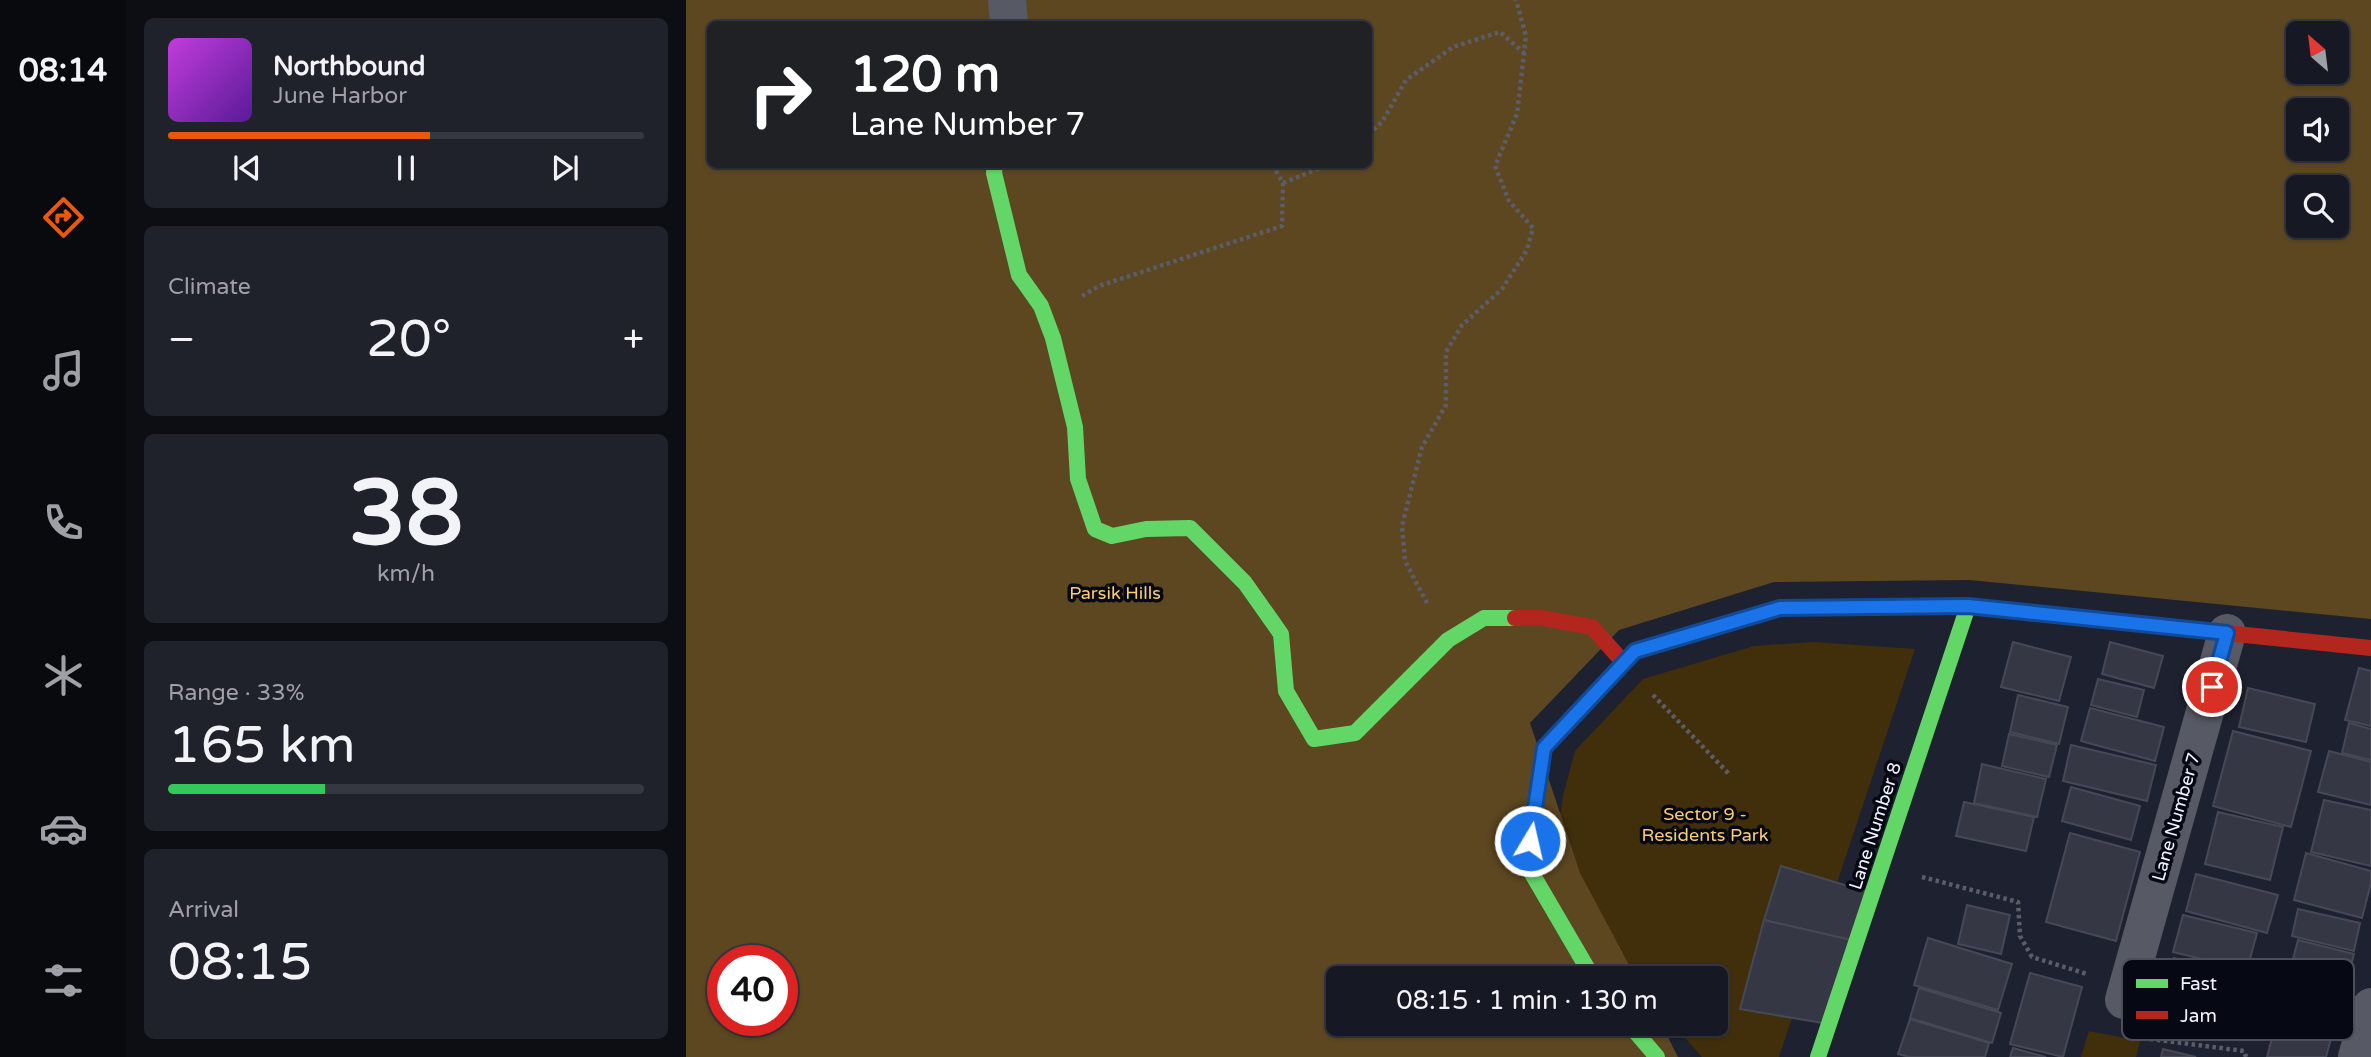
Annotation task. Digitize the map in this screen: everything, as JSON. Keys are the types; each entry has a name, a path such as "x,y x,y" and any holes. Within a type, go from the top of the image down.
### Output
{"street":[{"path":"1006,0 1009,21"},
{"path":"995,168 1019,275 1041,306 1053,338 1074,427 1077,479 1095,529 1112,536 1146,529 1191,528 1245,583 1281,634 1286,691 1314,739 1354,733 1448,640 1484,618 1542,618 1592,627 1624,663"},
{"path":"1586,966 1527,865 1544,748 1635,651 1780,608 1968,606 2371,648"},
{"name":"Lane Number 8","path":"1818,1057 1968,606"},
{"name":"Lane Number 7","path":"2136,959 2227,633"},
{"path":"2357,1057 2371,1007"},
{"path":"1639,1036 1657,1057"}],"path":[{"path":"1448,640 1405,561 1402,526 1422,447 1446,405 1446,352 1462,325 1502,289 1527,250 1533,228 1509,201 1496,166 1517,114 1526,36 1516,0"},
{"path":"1372,131 1382,122 1406,80 1454,47 1500,32 1524,53"},
{"path":"1045,316 1099,286 1282,226 1283,183 1274,168"},
{"path":"1283,183 1320,168"},
{"path":"1624,663 1729,774"},
{"path":"1881,867 2018,902 2020,936 2032,957 2122,989"},
{"path":"2157,1040 2244,1051 2246,1057"}],"green space":[{"name":"Parsik Hills","path":"686,0 2371,0 2371,619 1969,580 1774,582 1619,630 1530,723 1580,873 1630,966 1326,966 1326,1036 1667,1036 1678,1057 686,1057"},
{"name":"Sector 9 - Residents Park","path":"1814,642 1915,649 1779,1057 1702,1057 1684,1036 1728,1036 1728,966 1625,966 1554,854 1563,796 1575,751 1643,679 1754,646"},
{"path":"2089,1031 2122,1037 2122,1040 2140,1041 2136,1057 2081,1057"}],"building":[{"path":"2013,642 2071,657 2059,701 2001,687"},
{"path":"2110,642 2163,656 2154,688 2102,674"},
{"path":"2359,668 2371,671 2371,726 2345,720"},
{"path":"2098,679 2144,690 2137,717 2091,705"},
{"path":"2248,688 2315,704 2306,742 2239,727"},
{"path":"2018,695 2068,707 2059,744 2010,732"},
{"path":"2090,708 2164,727 2155,761 2081,741"},
{"path":"2349,723 2371,729 2371,760 2342,753"},
{"path":"2233,731 2311,751 2291,827 2213,806"},
{"path":"2009,734 2057,745 2049,777 2002,766"},
{"path":"2071,745 2156,765 2147,801 2063,781"},
{"path":"2329,751 2371,762 2371,805 2318,792"},
{"path":"1982,764 2046,779 2037,817 1974,803"},
{"path":"2071,787 2140,806 2131,840 2062,821"},
{"path":"2324,800 2371,810 2371,866 2311,852"},
{"path":"1964,802 2034,817 2026,851 1956,836"},
{"path":"2218,812 2283,827 2270,880 2205,864"},
{"path":"2070,833 2140,852 2116,941 2046,922"},
{"path":"2306,853 2371,871 2371,883 2362,918 2294,900"},
{"path":"1781,866 1865,891 1856,941 1764,920"},
{"path":"2196,874 2278,895 2267,933 2186,911"},
{"path":"1967,905 2010,915 2001,954 1958,944"},
{"path":"2298,909 2360,923 2354,951 2292,936"},
{"path":"2183,915 2257,933 2250,959 2202,959 2173,952"},
{"path":"1764,920 1856,941 1829,1024 1740,1009"},
{"path":"1928,938 2012,964 1998,1010 1914,985"},
{"path":"2298,940 2354,954 2353,959 2293,959"},
{"path":"2030,973 2082,987 2063,1057 2010,1044"},
{"path":"1919,988 2001,1013 1992,1043 1910,1018"},
{"path":"1910,1019 1989,1043 1985,1057 1909,1057 1898,1054"},
{"path":"2272,1040 2331,1040 2326,1057 2267,1057"},
{"path":"2013,1048 2046,1057 2010,1057"},
{"path":"2163,1049 2196,1057 2161,1057"}],"traffic: fast":[{"path":"995,168 1019,275 1041,306 1053,338 1075,427 1078,479 1095,529 1112,536 1146,529 1190,528 1245,583 1281,634 1286,691 1314,739 1355,733 1448,640 1484,618 1515,618"},
{"path":"1586,966 1527,865 1544,748 1635,651 1780,608 1968,606 2130,623"},
{"path":"1818,1057 1968,606"},
{"path":"1639,1036 1657,1057"}],"traffic: jam":[{"path":"1515,618 1542,618 1592,627 1624,663"},
{"path":"2130,623 2371,648"}],"route":[{"path":"1530,841 1544,748 1635,651 1780,608 1968,606 2227,633 2212,687"}]}
